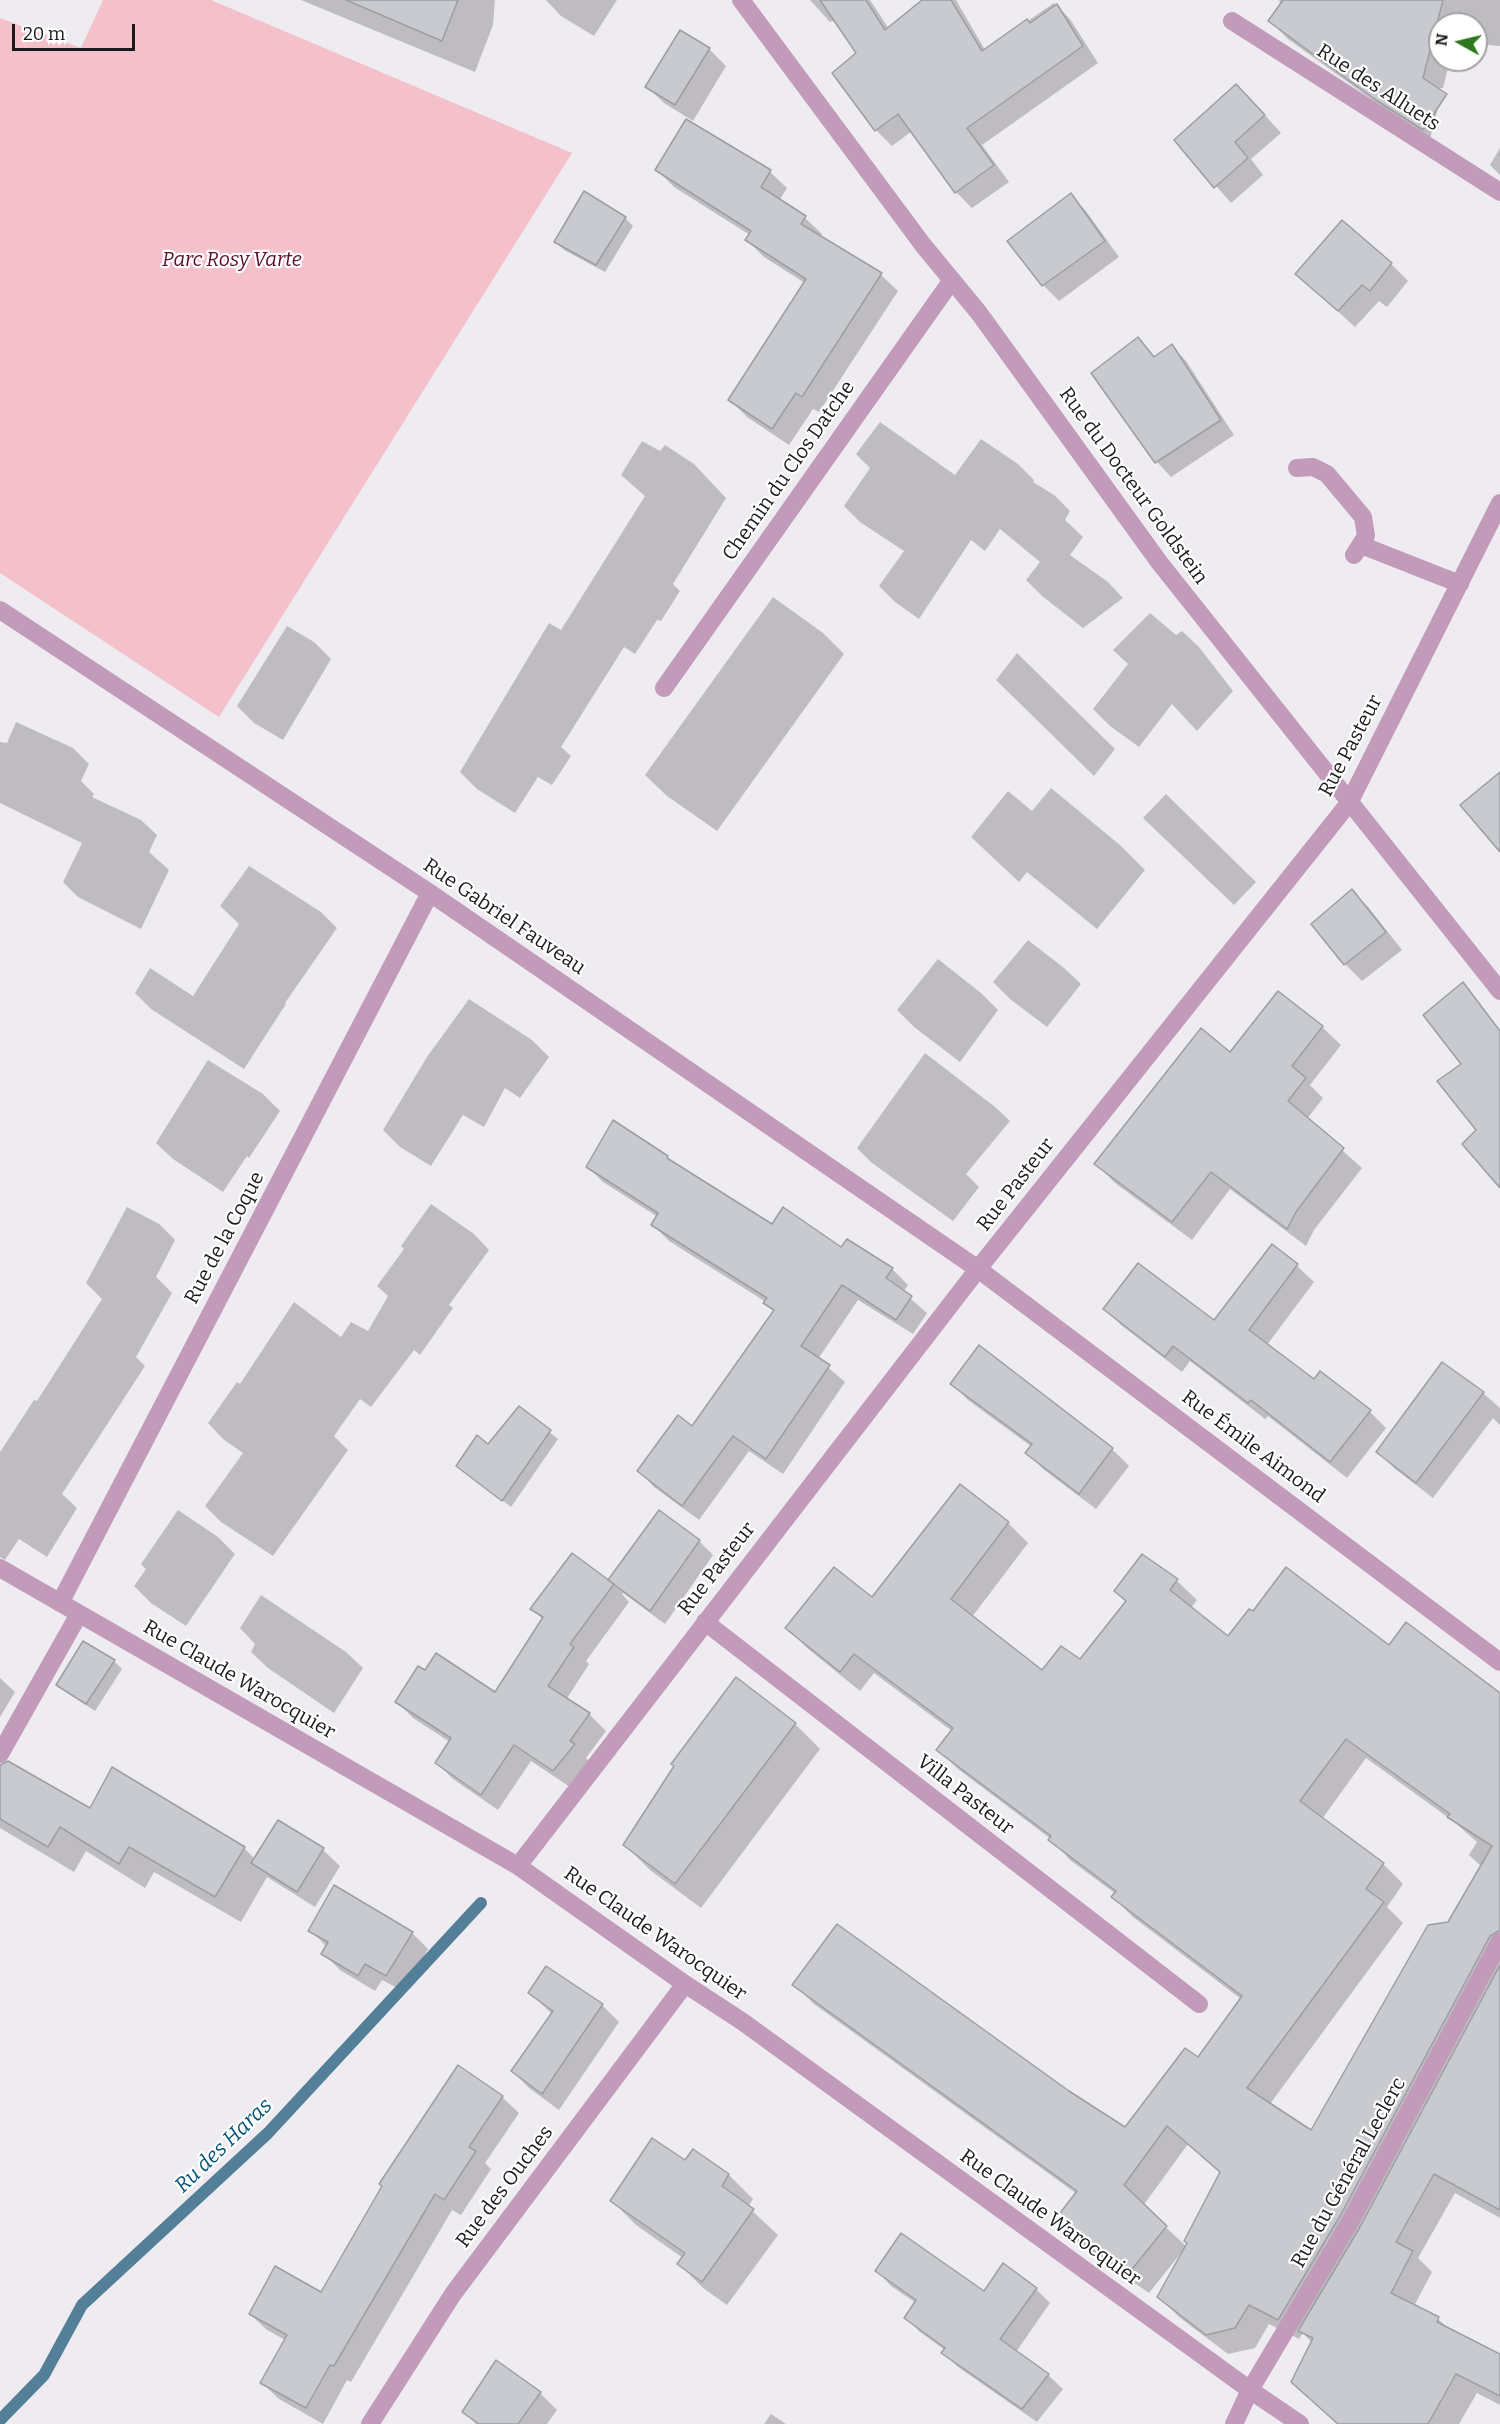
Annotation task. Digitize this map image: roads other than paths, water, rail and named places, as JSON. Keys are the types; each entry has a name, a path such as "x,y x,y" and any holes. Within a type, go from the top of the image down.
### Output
{"street":[{"name":"Rue du Docteur Goldstein","path":"741,0 923,245 979,312 1159,562 1500,991"},
{"name":"Rue des Alluets","path":"1232,21 1500,192"},
{"name":"Chemin du Clos Datche","path":"664,688 952,279"},
{"path":"1297,468 1312,467 1327,474 1363,517 1366,536 1357,550 1460,584"},
{"name":"Rue Pasteur","path":"518,1866 978,1269 1349,803 1500,503"},
{"name":"Rue Gabriel Fauveau","path":"0,610 430,893 978,1269"},
{"name":"Rue de la Coque","path":"60,1603 430,893"},
{"name":"Rue Émile Aimond","path":"978,1269 1500,1662"},
{"name":"Rue Claude Warocquier","path":"0,1568 518,1866 685,1984 743,2022 1300,2424"},
{"path":"0,1754 80,1614"},
{"name":"Villa Pasteur","path":"705,1622 1198,2004"},
{"name":"Rue du Général Leclerc","path":"1234,2424 1250,2390 1350,2222 1500,1941"},
{"name":"Rue des Ouches","path":"370,2424 453,2294 685,1984"}],"waterway":[{"name":"Ru des Haras","path":"0,2420 44,2375 82,2305 268,2133 481,1903"}],"park label":[{"name":"Parc Rosy Varte","path":"232,260"}]}
